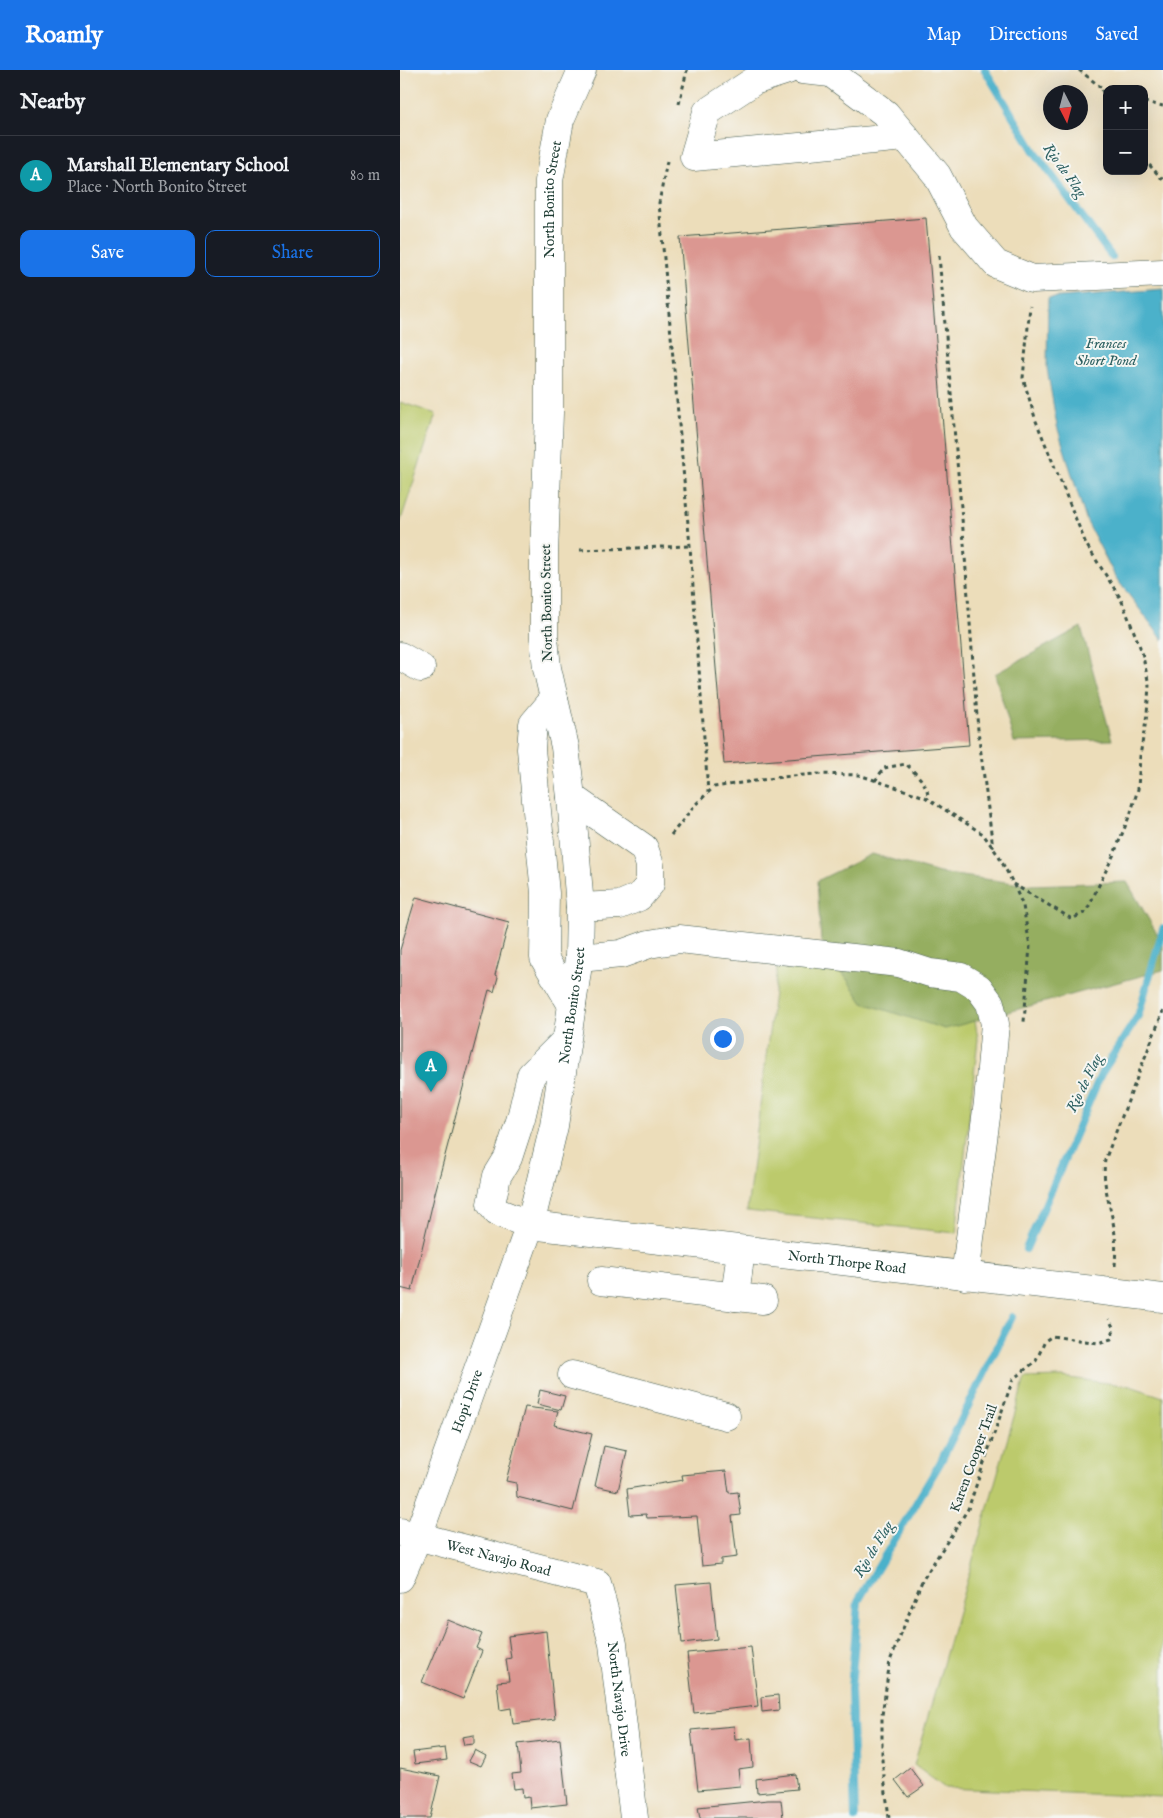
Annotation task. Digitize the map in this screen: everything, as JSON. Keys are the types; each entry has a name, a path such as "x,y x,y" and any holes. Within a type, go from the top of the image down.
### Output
{"street":[{"name":"North Bonito Street","path":"530,1225 554,1126 579,958 580,907 571,796 564,746 544,638 549,413 549,181 560,120 582,70"},
{"path":"788,70 754,81 707,112 694,157 905,137"},
{"path":"802,70 831,73 886,114 937,175 964,227 996,264 1032,279 1163,273"},
{"path":"554,699 533,724 532,749 545,893 544,958 572,1006"},
{"path":"571,796 644,848 650,865 650,884 639,897 620,905 580,907"},
{"path":"579,958 622,954 649,944 679,939 898,963 930,973 961,977 979,988 990,1004 995,1024 988,1102 966,1276"},
{"name":"North Thorpe Road","path":"566,1040 531,1075 521,1118 508,1158 497,1176 491,1204 497,1212 530,1225 1163,1298"},
{"name":"Hopi Drive","path":"400,1578 409,1534 530,1225"},
{"path":"735,1296 740,1250"},
{"path":"601,1281 763,1300"},
{"path":"572,1375 726,1416"},
{"name":"West Navajo Road","path":"409,1534 597,1583"},
{"name":"North Navajo Drive","path":"597,1583 612,1644 634,1818"}],"path":[{"path":"679,106 687,70"},
{"path":"1079,70 1102,90"},
{"path":"1148,103 1163,106"},
{"path":"669,152 659,203 690,546 708,793"},
{"path":"1148,163 1163,180"},
{"path":"939,256 978,730 993,849"},
{"path":"1013,883 1072,918 1086,912 1114,854 1138,789 1140,756 1148,714 1149,685 1142,652 1128,617 1120,600 1086,544 1036,420 1023,378 1032,279"},
{"path":"580,550 690,546"},
{"path":"875,781 884,768 906,764 922,780 928,793 928,799"},
{"path":"671,835 695,805 714,787 814,774 859,775 928,799 983,834 1013,883 1023,906 1030,946 1023,1029"},
{"path":"1115,1260 1114,1223 1103,1177 1105,1160 1163,1012"},
{"name":"Karen Cooper Trail","path":"889,1818 882,1760 882,1714 890,1661 922,1581 968,1509 1012,1379 1036,1362 1045,1341 1052,1336 1098,1343 1111,1340 1114,1330 1109,1319"}],"green space":[{"path":"400,402 436,414 400,523"},
{"path":"1081,627 1112,740 1014,742 995,674"},
{"path":"872,854 939,873 1029,885 1127,882 1163,944 1163,970 945,1029 863,1003 821,941 817,881"},
{"path":"777,968 947,981 974,1014 978,1039 956,1233 747,1211"},
{"path":"1062,1377 1130,1386 1163,1397 1163,1797 945,1788 914,1765 1025,1378"}],"water":[{"name":"Frances Short Pond","path":"1163,289 1163,640 1116,578 1086,520 1057,426 1047,368 1048,298"}],"building":[{"path":"926,218 969,745 724,764 680,237"},
{"path":"416,897 509,922 495,975 498,977 494,992 489,990 435,1193 412,1291 400,1288 400,950"},
{"path":"540,1390 565,1396 561,1410 537,1404"},
{"path":"525,1407 558,1411 554,1425 592,1434 573,1511 517,1497 516,1483 506,1481"},
{"path":"604,1446 627,1451 618,1491 595,1486"},
{"path":"726,1471 729,1493 738,1492 741,1515 732,1516 737,1557 721,1559 721,1564 702,1566 697,1516 647,1518 646,1514 630,1515 627,1489 683,1480 682,1475"},
{"path":"711,1582 717,1639 682,1643 676,1585"},
{"path":"448,1620 482,1634 476,1648 482,1651 463,1699 422,1682"},
{"path":"546,1631 555,1719 513,1724 511,1708 500,1710 497,1682 509,1681 506,1659 511,1658 508,1636"},
{"path":"751,1647 758,1706 694,1713 687,1653"},
{"path":"778,1695 779,1710 762,1712 761,1697"},
{"path":"734,1726 735,1740 751,1738 753,1767 738,1769 740,1786 698,1790 691,1730"},
{"path":"474,1735 474,1744 464,1745 462,1737"},
{"path":"560,1739 567,1804 530,1808 529,1797 523,1798 522,1788 514,1789 512,1774 521,1773 518,1744"},
{"path":"445,1748 447,1760 415,1764 413,1752"},
{"path":"475,1750 486,1756 481,1766 469,1761"},
{"path":"400,1768 440,1776 430,1818 400,1818"},
{"path":"910,1768 924,1786 908,1797 895,1780"},
{"path":"795,1774 797,1789 757,1793 756,1779"},
{"path":"781,1800 783,1818 700,1818 698,1807"}],"waterway":[{"name":"Rio de Flag","path":"985,70 1034,151 1112,257"},
{"name":"Rio de Flag","path":"1026,1249 1101,1074 1138,1016 1163,929"},
{"name":"Rio de Flag","path":"855,1818 851,1689 858,1601 940,1463 1012,1317"}],"place":[{"name":"Marshall Elementary School","path":"431,1092"}]}
